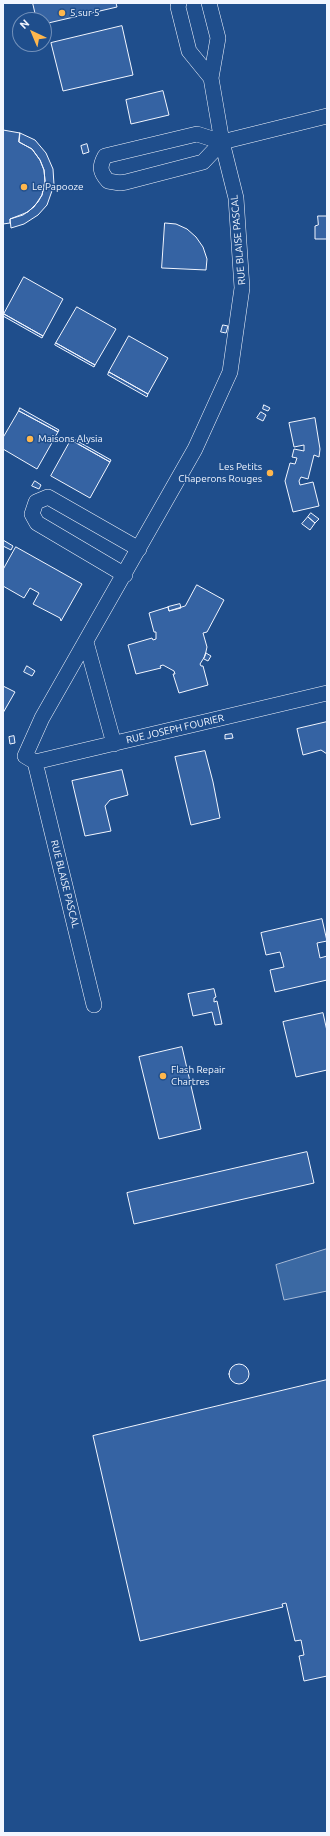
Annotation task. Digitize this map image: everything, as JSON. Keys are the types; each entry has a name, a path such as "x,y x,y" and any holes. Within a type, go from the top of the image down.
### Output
{"street":[{"name":"RUE BLAISE PASCAL","path":"179,3 178,7 189,51 211,78"},
{"name":"RUE BLAISE PASCAL","path":"94,1005 30,759 42,718 140,550 195,450 230,372 242,288 236,198 222,142 211,78 218,38 210,3"},
{"path":"222,142 203,162 120,183 108,182 101,174 100,165 105,156 197,134 222,142 327,116"},
{"path":"125,574 37,523 32,514 36,502 48,497 140,550"},
{"path":"86,642 114,744"},
{"name":"RUE JOSEPH FOURIER","path":"30,759 114,744 327,693"}],"water":[{"path":"327,1249 327,1291 284,1300 276,1265"}],"building":[{"name":"5 sur 5","path":"33,3 116,3 117,7 52,22 52,12 35,12"},
{"path":"122,26 133,75 63,91 52,43"},
{"path":"163,91 169,115 131,124 126,100"},
{"path":"3,130 20,133 19,142 32,149 40,160 44,170 45,181 42,195 34,207 23,215 10,219 10,223 3,224"},
{"path":"20,133 35,140 46,153 53,169 54,185 47,205 38,215 24,224 11,228 10,219 28,212 38,202 42,195 45,181 44,170 40,160 32,149 19,142"},
{"path":"87,144 89,152 83,154 81,146"},
{"path":"318,216 327,216 327,239 315,239 315,226 318,225"},
{"path":"165,223 176,224 187,229 196,237 203,247 207,259 206,270 162,268"},
{"path":"24,277 63,299 43,336 4,314"},
{"path":"77,307 116,329 95,365 56,343"},
{"path":"4,314 43,336 42,338 3,316"},
{"path":"223,325 228,326 226,333 221,332"},
{"path":"129,336 168,358 148,394 109,372"},
{"path":"56,343 95,365 94,367 55,345"},
{"path":"109,372 148,394 147,397 108,375"},
{"path":"264,405 270,408 268,411 263,409"},
{"path":"20,408 59,430 58,432 19,411"},
{"path":"19,411 58,432 37,469 3,449 3,438"},
{"path":"261,412 266,415 263,421 257,418"},
{"path":"315,418 320,449 319,457 314,455 308,479 301,477 299,481 300,485 313,482 319,506 293,512 285,481 290,463 295,464 297,458 292,457 294,449 304,451 304,445 294,447 289,423"},
{"path":"72,438 111,460 110,462 71,440"},
{"path":"71,440 110,462 90,498 51,476"},
{"path":"35,481 41,485 39,489 32,486"},
{"path":"311,513 319,519 315,523 308,517"},
{"path":"308,517 315,523 310,530 302,524"},
{"path":"3,540 13,546 11,550 3,546"},
{"path":"16,547 82,584 61,621 60,618 33,604 39,593 30,588 24,598 3,586 3,570"},
{"path":"197,585 224,600 207,632 203,633 207,647 205,656 200,664 203,666 208,685 179,693 173,674 175,674 174,671 163,665 160,666 161,668 136,674 128,645 152,638 153,640 156,639 156,632 154,632 149,613 168,607 169,611 185,606"},
{"path":"180,604 181,608 169,611 168,607"},
{"path":"206,653 211,656 208,661 204,659"},
{"path":"27,666 35,671 32,676 24,672"},
{"path":"3,686 15,692 3,713"},
{"path":"327,722 327,754 321,750 303,755 297,729"},
{"path":"232,734 233,738 225,739 225,735"},
{"path":"14,736 15,743 10,744 9,737"},
{"path":"205,751 220,818 191,825 175,757"},
{"path":"122,770 128,795 110,800 105,806 111,831 85,836 72,781"},
{"path":"322,919 327,941 317,943 320,958 327,956 327,980 275,992 270,970 284,967 280,952 266,955 261,933"},
{"path":"214,989 216,997 214,998 214,1002 217,1001 222,1024 215,1025 212,1012 193,1016 188,994"},
{"path":"323,1013 327,1031 327,1070 296,1077 283,1022"},
{"path":"182,1047 201,1129 159,1139 139,1057"},
{"path":"307,1152 314,1183 134,1224 127,1193"},
{"path":"235,1364 243,1364 249,1370 249,1378 243,1384 235,1384 229,1378 229,1370"},
{"path":"327,1380 327,1676 304,1681 299,1656 304,1655 301,1640 295,1641 286,1603 282,1604 283,1607 140,1641 93,1436"}],"place":[{"name":"5 sur 5","path":"62,13"},
{"name":"Le Papooze","path":"24,187"},
{"name":"Maisons Alysia","path":"30,439"},
{"name":"Les Petits Chaperons Rouges","path":"270,473"},
{"name":"Flash Repair Chartres","path":"163,1076"}]}
